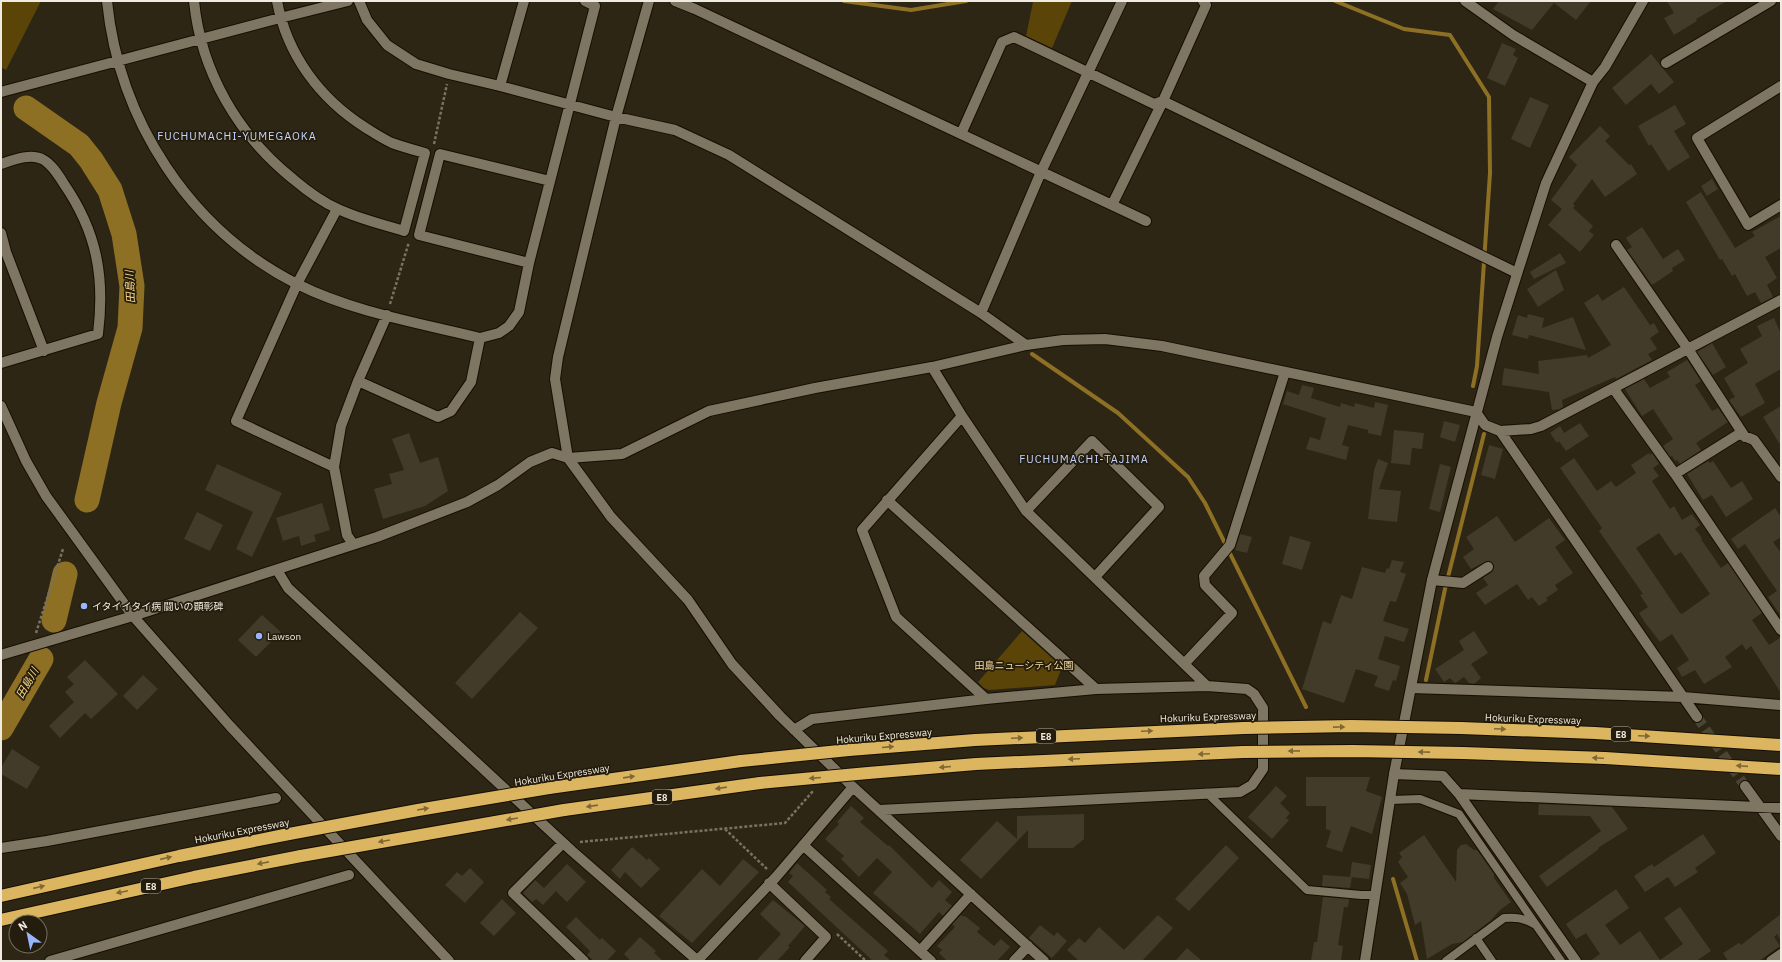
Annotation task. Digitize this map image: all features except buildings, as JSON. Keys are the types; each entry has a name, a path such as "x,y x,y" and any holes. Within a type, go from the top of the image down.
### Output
{"highway":[{"name":"Hokuriku Expressway","path":"1,896 179,856 418,810 549,788 741,761 849,750 975,740 1244,728 1351,726 1603,733 1781,745"},
{"name":"E8","path":"1,920 187,878 301,856 564,810 760,783 868,773 976,764 1243,752 1353,751 1605,758 1781,769"}],"street":[{"path":"107,1 126,86 149,140 172,177 200,211 229,238 256,259 297,284 343,303 480,338 499,333 509,326 519,312 529,263 595,6 586,1"},
{"path":"194,1 200,39 213,78 232,113 251,138 274,164 304,189 337,209 404,231 425,153 392,143 373,133 347,116 324,96 302,66 290,42 280,18 277,1"},
{"path":"1,92 348,1"},
{"path":"359,1 367,20 386,46 416,64 449,74 569,103 616,117 675,130 729,155 981,313 1026,345"},
{"path":"500,86 524,1"},
{"path":"649,1 616,117 558,356 556,379 568,458 611,517 688,600 732,664 794,730 853,787 1044,961"},
{"path":"674,1 695,9 1146,221"},
{"path":"981,313 1041,172 1122,1"},
{"path":"1112,205 1163,101 1206,5 1203,1"},
{"path":"1465,1 1513,35 1593,82"},
{"path":"1365,961 1394,774 1432,580 1476,412 1517,273 1546,183 1593,82 1605,67 1643,1"},
{"path":"1666,63 1771,1"},
{"path":"960,134 1002,42 1014,37 1154,104 1163,101 1517,273"},
{"path":"1781,86 1697,138 1748,225 1781,205"},
{"path":"529,263 419,234 440,154 550,181"},
{"path":"1,164 25,156 42,159 57,174 75,200 87,224 97,257 102,306 98,334 1,363"},
{"path":"334,467 236,421 297,284 337,209"},
{"path":"1,233 6,252 44,351"},
{"path":"1616,245 1688,349 1745,436"},
{"path":"1,655 133,616 377,537 467,502 498,485 530,462 552,453 568,458 622,454 709,411 815,388 932,367 1026,345 1062,340 1105,339 1162,346 1476,412 1485,425 1500,431 1531,429 1541,426 1781,300"},
{"path":"353,544 347,535 334,467 341,426 358,381 387,315"},
{"path":"358,381 438,417 451,411 471,382 480,338"},
{"path":"932,367 962,416 1026,511 1207,686"},
{"path":"1185,664 1232,613 1205,585 1204,576 1230,545 1285,372"},
{"path":"1613,388 1675,474 1781,630"},
{"path":"1,406 26,461 46,496 133,616 230,726 449,961"},
{"path":"962,416 862,530 896,617 986,698"},
{"path":"1500,431 1697,717"},
{"path":"1675,474 1739,434 1754,440 1781,478"},
{"path":"1026,511 1092,441 1159,507 1095,578"},
{"path":"887,500 1096,688"},
{"path":"1432,580 1463,583 1488,567"},
{"path":"277,570 288,588 563,843 698,961 772,880 853,787"},
{"path":"794,730 812,719 986,698 1096,688 1207,686 1247,689 1254,694 1262,708 1263,769 1252,784 1240,792 879,810"},
{"path":"1411,688 1683,697 1781,705"},
{"path":"1394,774 1443,776 1459,794 1576,961"},
{"path":"1745,786 1781,836"},
{"path":"1459,794 1781,808"},
{"path":"1,848 47,841 276,798"},
{"path":"563,843 513,893 584,961"},
{"path":"803,845 931,961"},
{"path":"50,961 349,876"},
{"path":"772,880 826,937 805,961"},
{"path":"920,951 971,894"},
{"path":"1014,961 1028,946"},
{"path":"1771,961 1781,954"}],"lane":[{"path":"1207,793 1306,890 1376,895"},
{"path":"1391,800 1420,799 1459,814 1561,961"},
{"path":"1446,961 1504,918 1515,917 1525,919 1536,925"},
{"path":"1476,938 1492,961"}],"path":[{"path":"36,634 63,549"},
{"path":"563,843 785,823 812,792 818,791"},
{"path":"725,829 772,880"},
{"path":"826,937 833,930 866,961"}],"green space":[{"path":"1,1 41,1 6,70 1,67"},
{"path":"1072,1 1052,48 1026,36 1033,2"},
{"name":"田島ニューシティ公園","path":"1022,631 1062,667 1055,685 989,690 984,688 978,682"}],"waterway":[{"path":"844,1 911,10 966,1"},
{"path":"1335,1 1404,29 1450,35 1489,97 1490,173 1477,366 1473,386"},
{"name":"田島川","path":"26,108 79,145 91,160 110,190 124,234 132,286 130,328 109,403 87,500"},
{"path":"1032,354 1118,413 1188,477 1205,503 1306,707"},
{"path":"1426,680 1445,589 1484,434"},
{"name":"田島川","path":"54,620 65,574"},
{"name":"田島川","path":"1,728 41,659"},
{"path":"1393,879 1417,961"}],"tunnel":[{"path":"1697,717 1745,786"}],"place":[{"name":"イタイイタイ病 闘いの顕彰碑","path":"84,606"},
{"name":"Lawson","path":"259,636"}],"district":[{"name":"FUCHUMACHI-YUMEGAOKA","path":"237,136"},
{"name":"FUCHUMACHI-TAJIMA","path":"1084,459"}]}
